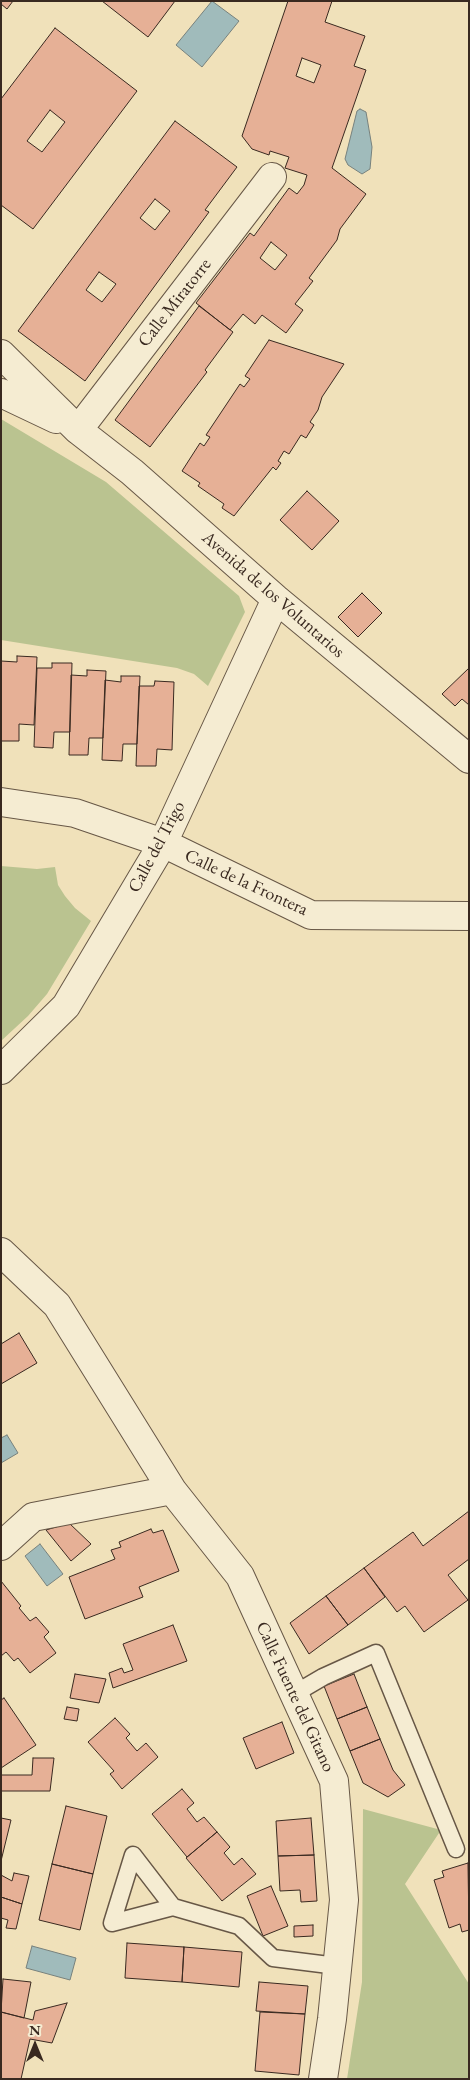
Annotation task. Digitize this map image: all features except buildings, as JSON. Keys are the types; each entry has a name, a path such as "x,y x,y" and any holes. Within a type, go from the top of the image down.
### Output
{"street":[{"name":"Calle Miratorre","path":"78,430 272,177"},
{"name":"Avenida de los Voluntarios","path":"1,354 78,430 132,472 276,599 469,759"},
{"name":"Avenida de los Voluntarios","path":"1,394 78,430"},
{"name":"Calle del Trigo","path":"1,1070 66,1006 162,843 276,599"},
{"name":"Calle de la Frontera","path":"1,802 75,813 162,843 311,915 469,916"},
{"name":"Calle Fuente del Gitano","path":"5,1260 57,1305 172,1490 240,1576 334,1781 344,1900 338,1966 323,2079"},
{"path":"1,1546 33,1517 172,1490"}],"lane":[{"path":"294,1694 323,1677 376,1653 456,1849"},
{"path":"173,1907 239,1926 273,1958 338,1966"}],"green space":[{"path":"1,419 106,482 239,596 245,612 208,686 194,674 177,668 1,640"},
{"path":"1,866 37,869 55,867 58,885 65,896 75,908 91,921 47,994 28,1016 1,1041"},
{"path":"363,1809 441,1830 405,1884 469,1984 469,2079 347,2079 362,1982"}],"water":[{"path":"212,1 239,21 202,67 176,45"},
{"path":"360,109 366,112 372,147 370,169 362,174 348,165 345,159 357,111"},
{"path":"7,1435 18,1453 1,1463 1,1438"},
{"path":"40,1544 63,1574 47,1586 25,1556"},
{"path":"32,1946 76,1958 70,1980 26,1968"}]}
